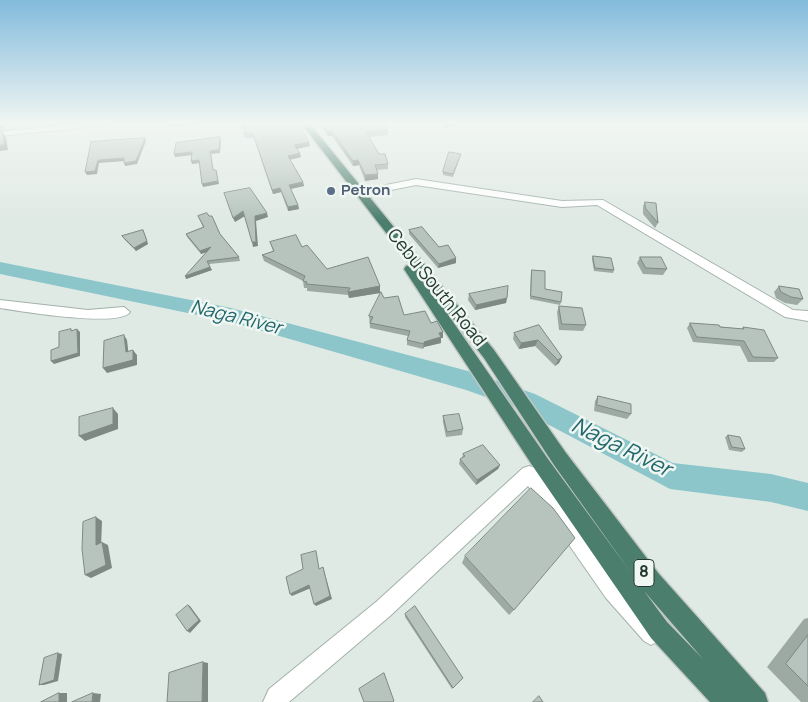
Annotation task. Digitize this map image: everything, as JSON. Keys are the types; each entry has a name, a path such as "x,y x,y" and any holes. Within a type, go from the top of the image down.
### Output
{"highway":[{"name":"Cebu South Road","path":"331,156 489,354 536,439"},
{"name":"Cebu South Road","path":"383,222 414,276 470,359 536,439"},
{"name":"8","path":"536,439 659,630 727,702"},
{"name":"8","path":"536,439 651,582 756,702"}],"street":[{"path":"361,193 416,182 562,204 599,202 808,325"},
{"path":"0,304 88,315 124,312"},
{"path":"790,314 808,316"},
{"path":"274,702 277,697 383,609 529,474 613,591 710,702"}],"building":[{"path":"88,156 138,156 136,161 124,163 124,158 98,160 95,171 85,172"},
{"path":"192,156 211,156 213,170 216,170 218,181 202,184 199,160 191,161"},
{"path":"260,156 289,156 303,182 289,185 298,205 288,207 280,188 272,190"},
{"path":"349,156 386,156 388,164 375,165 378,174 365,175 358,160 353,161"},
{"path":"448,156 460,156 453,174 443,172"},
{"path":"250,188 267,213 255,216 256,242 252,242 243,211 233,218 224,193"},
{"path":"645,202 656,203 658,223 646,209"},
{"path":"207,213 209,216 212,216 220,234 239,257 207,261 210,267 185,276 211,247 200,251 186,234 204,227 198,216"},
{"path":"422,227 439,247 448,245 456,258 439,264 409,230"},
{"path":"143,230 147,241 134,248 122,236"},
{"path":"296,235 302,247 307,245 327,269 368,257 380,286 348,292 350,288 306,284 307,282 303,281 305,276 262,255 274,251 270,242"},
{"path":"593,256 611,258 614,270 595,268"},
{"path":"640,257 661,257 667,269 646,268"},
{"path":"532,270 545,271 545,289 562,292 561,302 531,296"},
{"path":"508,286 507,298 476,305 469,294"},
{"path":"779,286 799,289 803,299 791,297 781,292"},
{"path":"381,292 384,298 398,296 404,315 425,311 431,323 437,321 443,332 439,333 441,337 424,342 424,344 407,340 410,331 370,323 373,317 369,316"},
{"path":"559,306 582,308 586,325 562,324"},
{"path":"690,323 764,330 778,358 753,357 744,341 697,337"},
{"path":"539,325 562,357 558,360 538,340 521,343 514,333"},
{"path":"71,329 71,331 77,329 78,353 51,361 51,350 59,347 59,332"},
{"path":"124,335 126,352 133,350 133,360 103,368 104,341"},
{"path":"598,396 631,404 631,414 597,405"},
{"path":"113,408 113,424 79,436 79,417"},
{"path":"459,414 463,429 447,432 443,416"},
{"path":"728,435 740,437 745,449 732,447"},
{"path":"483,445 500,465 477,480 460,459 465,456 463,454"},
{"path":"531,488 553,508 575,538 514,610 465,556"},
{"path":"96,517 96,545 102,542 106,565 85,575 82,549 83,522"},
{"path":"316,551 319,569 323,567 330,596 314,604 309,585 290,594 286,577 303,569 301,555"},
{"path":"188,605 199,620 187,631 176,615"},
{"path":"415,606 463,678 453,688 405,614"},
{"path":"808,635 808,686 786,664"},
{"path":"58,653 54,680 39,685 44,658"},
{"path":"203,662 202,702 167,702 169,673"},
{"path":"384,673 394,701 364,702 359,689"},
{"path":"59,693 59,702 41,702"},
{"path":"93,693 92,702 72,702"},
{"path":"539,696 543,702 533,702"}],"waterway":[{"name":"Naga River","path":"0,268 231,315 468,381 526,401 670,476 771,488 808,497"}],"place":[{"name":"Petron","path":"331,191"}]}
